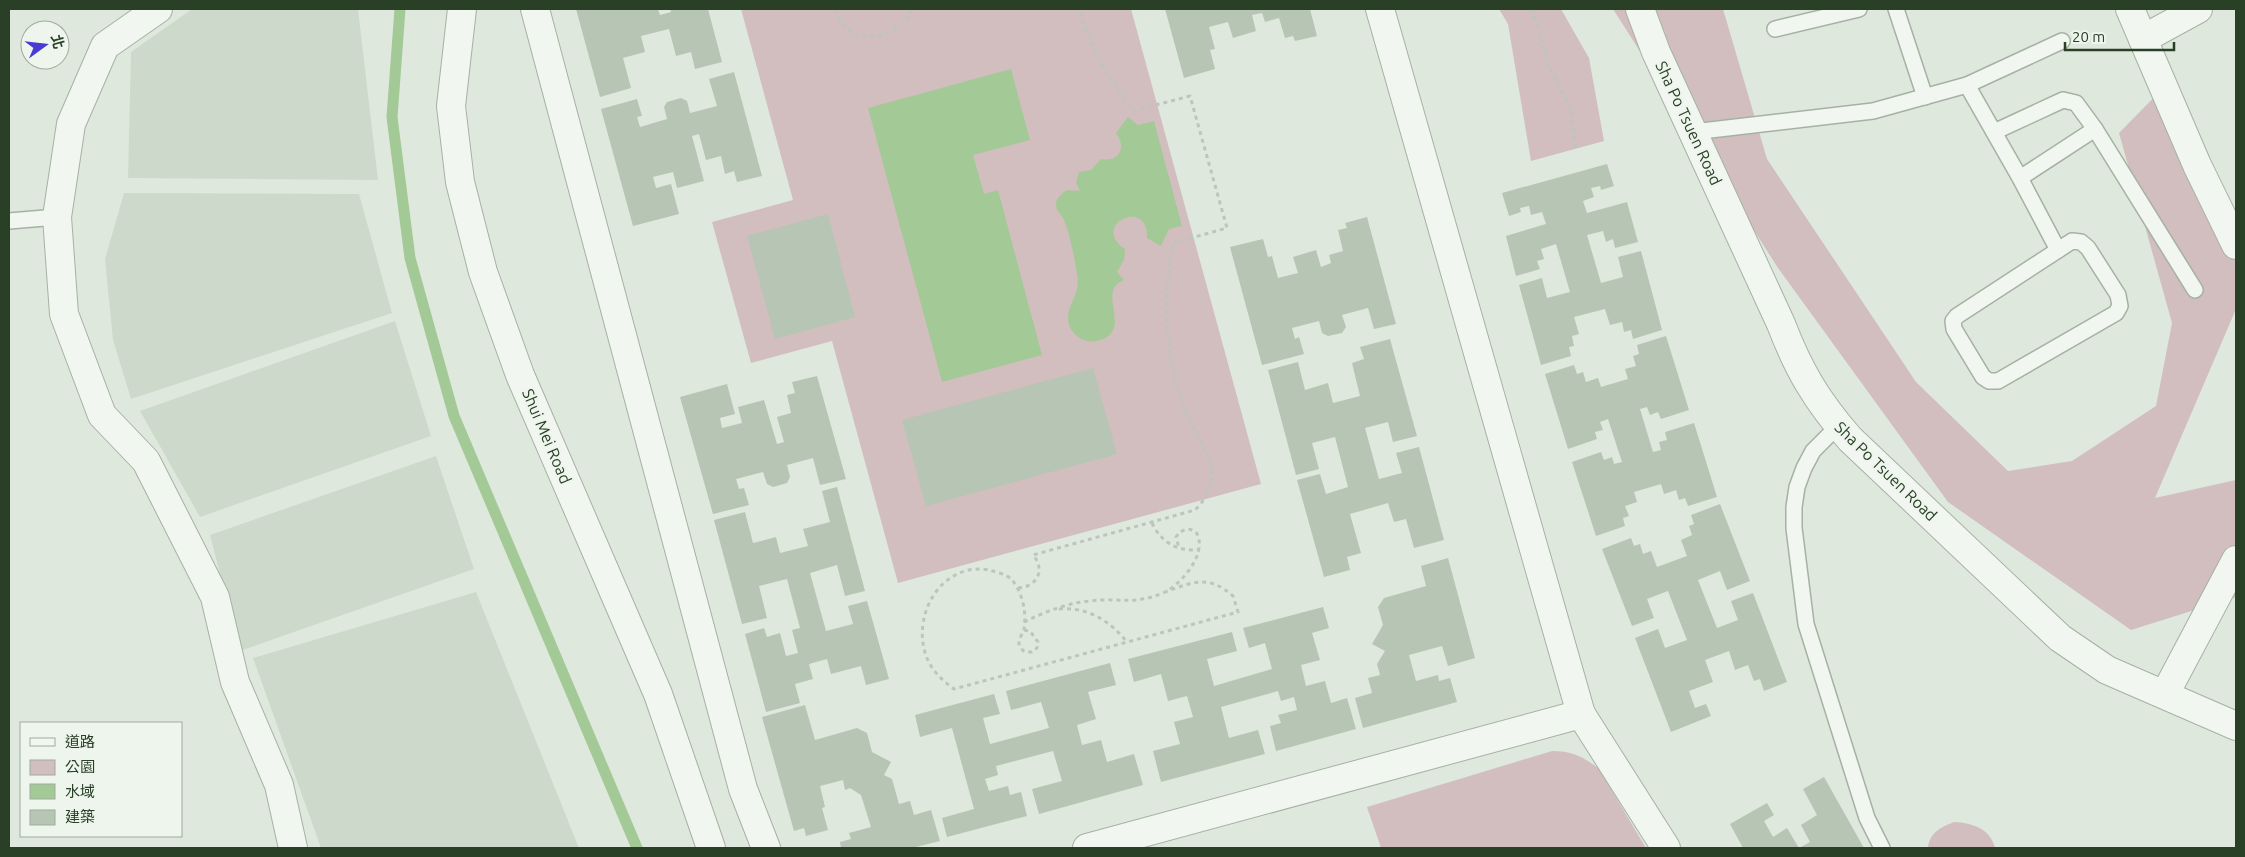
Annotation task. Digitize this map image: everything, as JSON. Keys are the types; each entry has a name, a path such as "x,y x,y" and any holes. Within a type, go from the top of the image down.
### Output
{"street":[{"path":"154,9 105,46 71,124 57,217 64,314 102,415 146,461 215,597 235,682 279,785 293,848"},
{"name":"Shui Mei Road","path":"462,9 451,106 460,182 483,272 520,375 658,694 711,848"},
{"path":"535,9 743,789 766,848"},
{"path":"1380,9 1581,714 1666,848"},
{"name":"Sha Po Tsuen Road","path":"1640,9 1656,52 1781,324 1794,357 1810,388 1838,426 2060,638 2107,670 2236,726"},
{"path":"2130,9 2198,165 2236,245"},
{"path":"2143,39 2198,9"},
{"path":"2165,694 2236,560"},
{"path":"1087,848 1581,714"}],"lane":[{"path":"1775,29 1859,9"},
{"path":"1896,9 1925,97"},
{"path":"1693,132 1873,111 1967,86 2062,41"},
{"path":"1967,86 2020,178 2058,250"},
{"path":"1994,132 2063,100 2076,103 2095,129 2195,290"},
{"path":"2020,178 2095,129"},
{"path":"9,221 57,217"},
{"path":"2072,241 2081,242 2088,248 2118,295 2120,306 2116,313 1998,381 1989,381 1983,377 1954,329 1953,321 2058,250 2072,241"},
{"path":"1838,426 1813,452 1804,468 1797,487 1794,507 1794,528 1806,624 1867,818 1882,848"}],"path":[{"path":"836,9 842,23 850,31 861,36 873,38 884,36 901,25 908,19 912,9"},
{"path":"1018,588 1026,588 1034,584 1038,577 1038,561 1033,555 1195,510 1208,494 1212,482 1211,469 1185,410 1175,379 1168,346 1165,312 1167,277 1172,243 1227,228 1190,96 1133,112 1112,82 1094,51 1078,9"},
{"path":"1530,9 1539,27 1548,65 1570,107 1576,149"},
{"path":"1152,523 1162,539 1179,548 1198,550"},
{"path":"1164,592 1186,574 1198,550 1200,537 1191,529 1185,529 1176,537 1179,548"},
{"path":"1024,622 1046,611 1070,604 1091,600 1138,601 1194,582 1214,583 1233,596 1238,612 954,689 943,681 927,659 923,646 922,629 924,613 931,598 940,586 952,576 967,570 982,569 1009,577 1018,588 1024,622 1024,630 1019,642 1025,652 1032,652 1037,648 1038,642 1030,631 1024,630"},
{"path":"1046,611 1061,608 1090,613 1104,619 1127,642"}],"shaded area":[{"path":"192,9 358,9 378,180 128,178 131,52"},
{"path":"124,193 359,194 392,313 131,399 113,340 105,259"},
{"path":"395,321 431,436 200,517 140,411"},
{"path":"436,456 474,569 240,651 210,535"},
{"path":"476,592 579,848 321,848 253,658"}],"green space":[{"path":"741,9 1131,9 1261,484 898,583 832,341 751,363 712,222 793,200"},
{"path":"1499,9 1561,9 1589,58 1604,141 1531,161 1508,24"},
{"path":"1613,9 1723,9 1767,159 1916,382 2008,471 2072,461 2156,406 2172,323 2119,133 2174,77 2236,235 2236,309 2155,498 2236,480 2236,597 2131,630 1948,502 1778,268"},
{"path":"1552,751 1566,752 1577,756 1599,769 1646,848 1381,848 1367,807"},
{"path":"1954,822 1974,825 1985,831 1993,841 1995,848 1928,848 1933,834 1940,828"}],"water":[{"path":"1011,69 1030,140 973,155 984,194 998,190 1042,355 942,382 868,108"},
{"path":"1128,117 1138,125 1154,121 1182,226 1169,229 1161,246 1147,238 1145,225 1139,219 1131,217 1123,219 1117,224 1114,231 1116,240 1125,249 1124,260 1117,272 1124,280 1116,285 1113,293 1115,321 1113,329 1108,336 1097,341 1087,341 1073,333 1069,323 1070,307 1076,293 1078,281 1070,237 1056,203 1059,196 1067,190 1080,191 1076,183 1079,172 1091,170 1101,159 1107,160 1117,156 1121,144 1116,133"}],"building":[{"path":"576,9 658,9 660,15 671,12 670,9 708,9 722,62 695,69 691,52 676,56 669,29 641,36 645,52 623,58 631,88 600,97"},
{"path":"1165,9 1310,9 1317,36 1295,41 1293,36 1285,38 1279,18 1265,22 1262,13 1252,15 1256,31 1233,38 1228,22 1209,27 1215,49 1210,50 1215,69 1184,78"},
{"path":"734,72 762,176 737,182 734,171 725,174 721,156 706,160 699,134 692,136 704,181 677,188 673,172 653,177 656,188 671,184 679,214 633,226 601,109 637,99 642,116 637,117 640,127 667,119 664,107 667,102 681,98 687,101 690,113 717,106 709,79"},
{"path":"1607,164 1614,186 1601,190 1600,186 1591,188 1594,197 1583,201 1587,213 1627,202 1638,242 1615,248 1613,239 1606,242 1603,231 1587,235 1601,283 1623,277 1618,257 1641,251 1662,330 1633,339 1631,330 1624,332 1622,322 1610,325 1605,309 1574,317 1579,334 1572,336 1574,346 1569,347 1571,356 1541,365 1519,285 1542,278 1547,298 1570,292 1556,244 1541,249 1544,259 1537,261 1540,269 1516,276 1506,236 1546,224 1542,212 1531,215 1529,206 1520,208 1521,212 1509,216 1502,193"},
{"path":"828,214 855,317 775,339 747,236"},
{"path":"1367,217 1396,324 1374,329 1368,308 1342,315 1346,327 1342,333 1328,336 1322,333 1319,321 1292,328 1295,339 1299,337 1304,354 1262,365 1230,247 1263,239 1268,257 1272,256 1278,278 1298,273 1293,257 1316,250 1321,267 1331,263 1329,255 1343,251 1338,230 1347,228 1345,223"},
{"path":"1666,336 1689,410 1661,419 1658,412 1650,415 1647,407 1640,409 1653,452 1661,450 1659,442 1667,440 1665,432 1694,423 1717,497 1688,506 1685,498 1679,500 1676,490 1664,494 1661,484 1634,492 1637,502 1625,506 1629,516 1623,518 1625,526 1596,536 1572,462 1601,452 1604,460 1612,457 1614,464 1622,462 1608,419 1600,422 1603,430 1595,432 1597,439 1568,449 1545,374 1574,365 1577,374 1583,372 1586,382 1598,378 1601,387 1628,379 1625,369 1636,366 1633,356 1639,354 1637,345"},
{"path":"1390,339 1417,436 1393,442 1388,422 1365,428 1379,479 1402,473 1396,453 1419,447 1444,540 1414,548 1406,519 1394,522 1388,503 1350,514 1361,553 1347,557 1350,570 1324,577 1297,480 1320,474 1326,494 1348,487 1335,437 1312,443 1319,469 1296,475 1268,370 1298,362 1305,390 1328,383 1333,403 1360,396 1352,363 1364,359 1360,347"},
{"path":"1093,368 1117,454 926,506 902,420"},
{"path":"817,376 846,479 820,485 813,458 787,465 790,477 787,483 773,487 767,484 763,472 736,479 739,489 744,488 749,505 713,514 680,397 727,384 735,414 720,418 722,428 742,423 738,407 764,400 777,444 784,442 777,417 791,413 787,395 795,393 792,382"},
{"path":"837,487 865,591 845,596 837,565 810,573 826,631 853,624 848,606 867,601 889,679 866,685 861,666 831,674 827,659 809,664 813,679 795,684 800,703 766,712 745,634 764,628 767,637 780,633 786,656 798,653 792,630 800,628 787,579 759,586 767,618 742,624 714,520 745,512 753,543 776,537 780,553 808,546 803,529 830,522 822,491"},
{"path":"1720,504 1750,581 1727,590 1720,571 1698,580 1717,628 1738,620 1731,601 1753,593 1787,682 1764,691 1760,679 1754,681 1748,665 1735,670 1729,651 1705,660 1713,682 1689,691 1695,708 1706,704 1711,716 1671,732 1635,638 1658,629 1665,648 1687,640 1668,591 1647,599 1654,618 1632,626 1602,549 1631,538 1634,546 1640,544 1643,554 1651,551 1657,567 1687,556 1681,540 1692,535 1689,526 1694,524 1691,515"},
{"path":"1448,558 1475,658 1448,666 1442,646 1409,655 1416,681 1438,675 1439,681 1450,678 1457,702 1363,728 1355,698 1372,693 1368,678 1380,675 1377,664 1385,651 1372,644 1383,625 1378,607 1384,598 1426,586 1421,566"},
{"path":"1323,607 1329,628 1312,633 1320,660 1301,665 1306,686 1325,681 1331,703 1347,698 1356,729 1276,751 1270,726 1281,723 1278,715 1297,710 1294,697 1281,701 1278,691 1221,707 1229,738 1258,730 1265,754 1161,782 1153,751 1180,744 1174,722 1193,717 1187,696 1168,701 1161,674 1134,682 1128,659 1232,632 1237,651 1207,659 1214,686 1272,669 1265,643 1249,648 1243,628"},
{"path":"1110,663 1116,685 1088,692 1096,719 1077,725 1082,745 1101,740 1107,762 1134,754 1143,785 1039,814 1032,789 1062,781 1053,751 996,766 998,775 985,779 989,791 1008,786 1010,795 1021,792 1027,816 947,837 942,818 974,809 952,728 920,737 915,715 994,694 1000,714 983,718 990,744 1049,728 1041,702 1011,710 1006,691"},
{"path":"805,705 815,740 857,728 867,733 872,752 891,762 884,775 892,779 899,804 910,801 914,815 931,810 940,841 912,848 841,848 840,842 851,839 849,833 871,827 861,795 850,788 845,790 843,780 820,786 825,807 822,808 828,830 806,836 804,828 794,831 762,717"},
{"path":"1824,777 1864,848 1799,848 1810,842 1801,825 1817,815 1803,789"},
{"path":"1767,803 1774,815 1764,821 1773,837 1787,828 1799,848 1743,848 1730,824"}],"waterway":[{"path":"400,9 392,117 410,258 454,416 637,848"}]}
